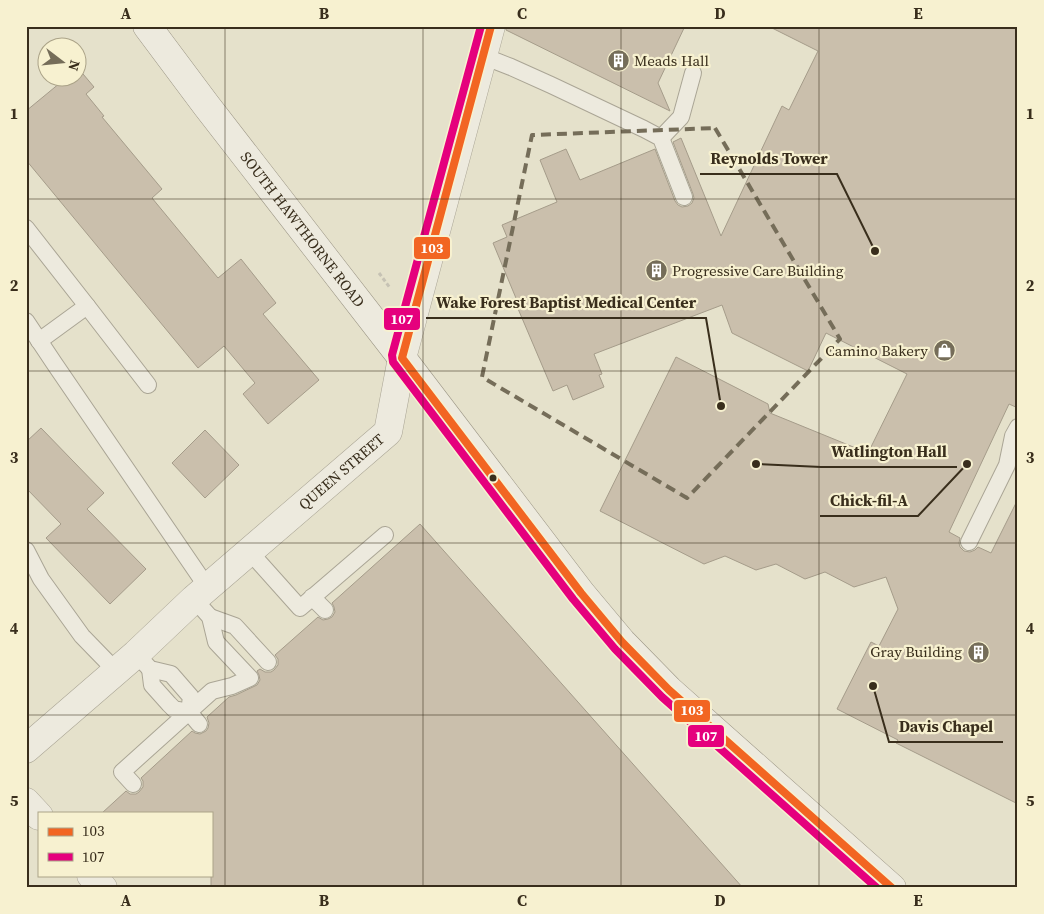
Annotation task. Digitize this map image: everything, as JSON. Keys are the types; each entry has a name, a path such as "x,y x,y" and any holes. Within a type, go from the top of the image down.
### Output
{"main road":[{"name":"SOUTH HAWTHORNE ROAD","path":"147,26 581,593 622,642 669,690 892,888"},
{"name":"QUEEN STREET","path":"26,749 134,665 204,601 249,551 388,432 402,358 491,26"},
{"path":"26,802 38,815"},
{"path":"92,876 102,888"}],"lane":[{"path":"482,56 551,85 661,138 684,197"},
{"path":"661,138 681,117 693,73"},
{"path":"26,228 148,384"},
{"path":"40,341 87,306"},
{"path":"26,321 204,601 216,642 250,678 232,686 212,691 194,718 122,772 133,784"},
{"path":"969,542 1007,464 1013,436 1018,427"},
{"path":"306,602 385,535"},
{"path":"26,550 41,579 82,636 134,665 174,709 194,718"},
{"path":"249,551 306,602 325,610"},
{"path":"204,601 234,626 268,662"}],"path":[{"path":"379,273 390,288 398,291"}],"highlighted area":[{"path":"715,128 840,339 687,498 482,377 532,135"}],"building":[{"name":"Meads Hall","path":"506,26 685,26 658,83 670,111 506,30"},
{"path":"768,26 1018,26 1018,408 1009,404 949,532 960,538 960,547 964,551 970,552 978,547 991,553 1018,499 1018,804 896,743 898,740 837,709 871,642 879,646 898,609 886,577 854,587 825,572 805,579 776,564 756,570 725,556 704,564 600,511 676,357 768,404 770,413 868,453 907,374 826,333 808,371 732,333 722,305 594,354 602,374 599,375 604,387 573,400 567,385 553,391 516,304 518,303 493,243 507,237 502,225 557,202 540,160 566,149 580,180 655,149 675,201 682,207 688,206 694,198 673,142 681,138 721,236 782,106 789,110 818,51"},
{"path":"88,80 94,87 86,94 104,116 102,117 162,189 152,198 218,278 241,259 276,303 263,314 319,380 268,424 243,394 255,383 224,346 198,368 26,160 26,111 54,88 88,88"},
{"path":"41,428 104,493 87,509 146,569 110,604 46,538 61,524 26,488 26,442"},
{"path":"205,430 239,465 205,498 172,463"},
{"path":"420,524 743,888 211,888 212,812 103,812 126,791 130,794 139,792 143,787 141,778 192,731 200,734 206,731 209,723 207,717 229,697 257,685 260,680 257,671 260,669 265,672 271,672 274,670 278,665 278,659 275,655 318,617 323,620 332,617 335,612 332,603"}],"transit line":[{"name":"107","path":"481,26 392,355 393,362 573,599 615,649 662,697 877,888"},
{"name":"103","path":"491,26 402,358 581,593 622,642 669,690 892,888"}],"place":[{"name":"Meads Hall","path":"618,61"},
{"name":"Reynolds Tower","path":"875,251"},
{"name":"Progressive Care Building","path":"656,271"},
{"name":"Camino Bakery","path":"944,351"},
{"name":"Wake Forest Baptist Medical Center","path":"721,406"},
{"name":"Watlington Hall","path":"756,464"},
{"name":"Chick-fil-A","path":"967,464"},
{"name":"Gray Building","path":"978,652"},
{"name":"Davis Chapel","path":"873,686"}]}
